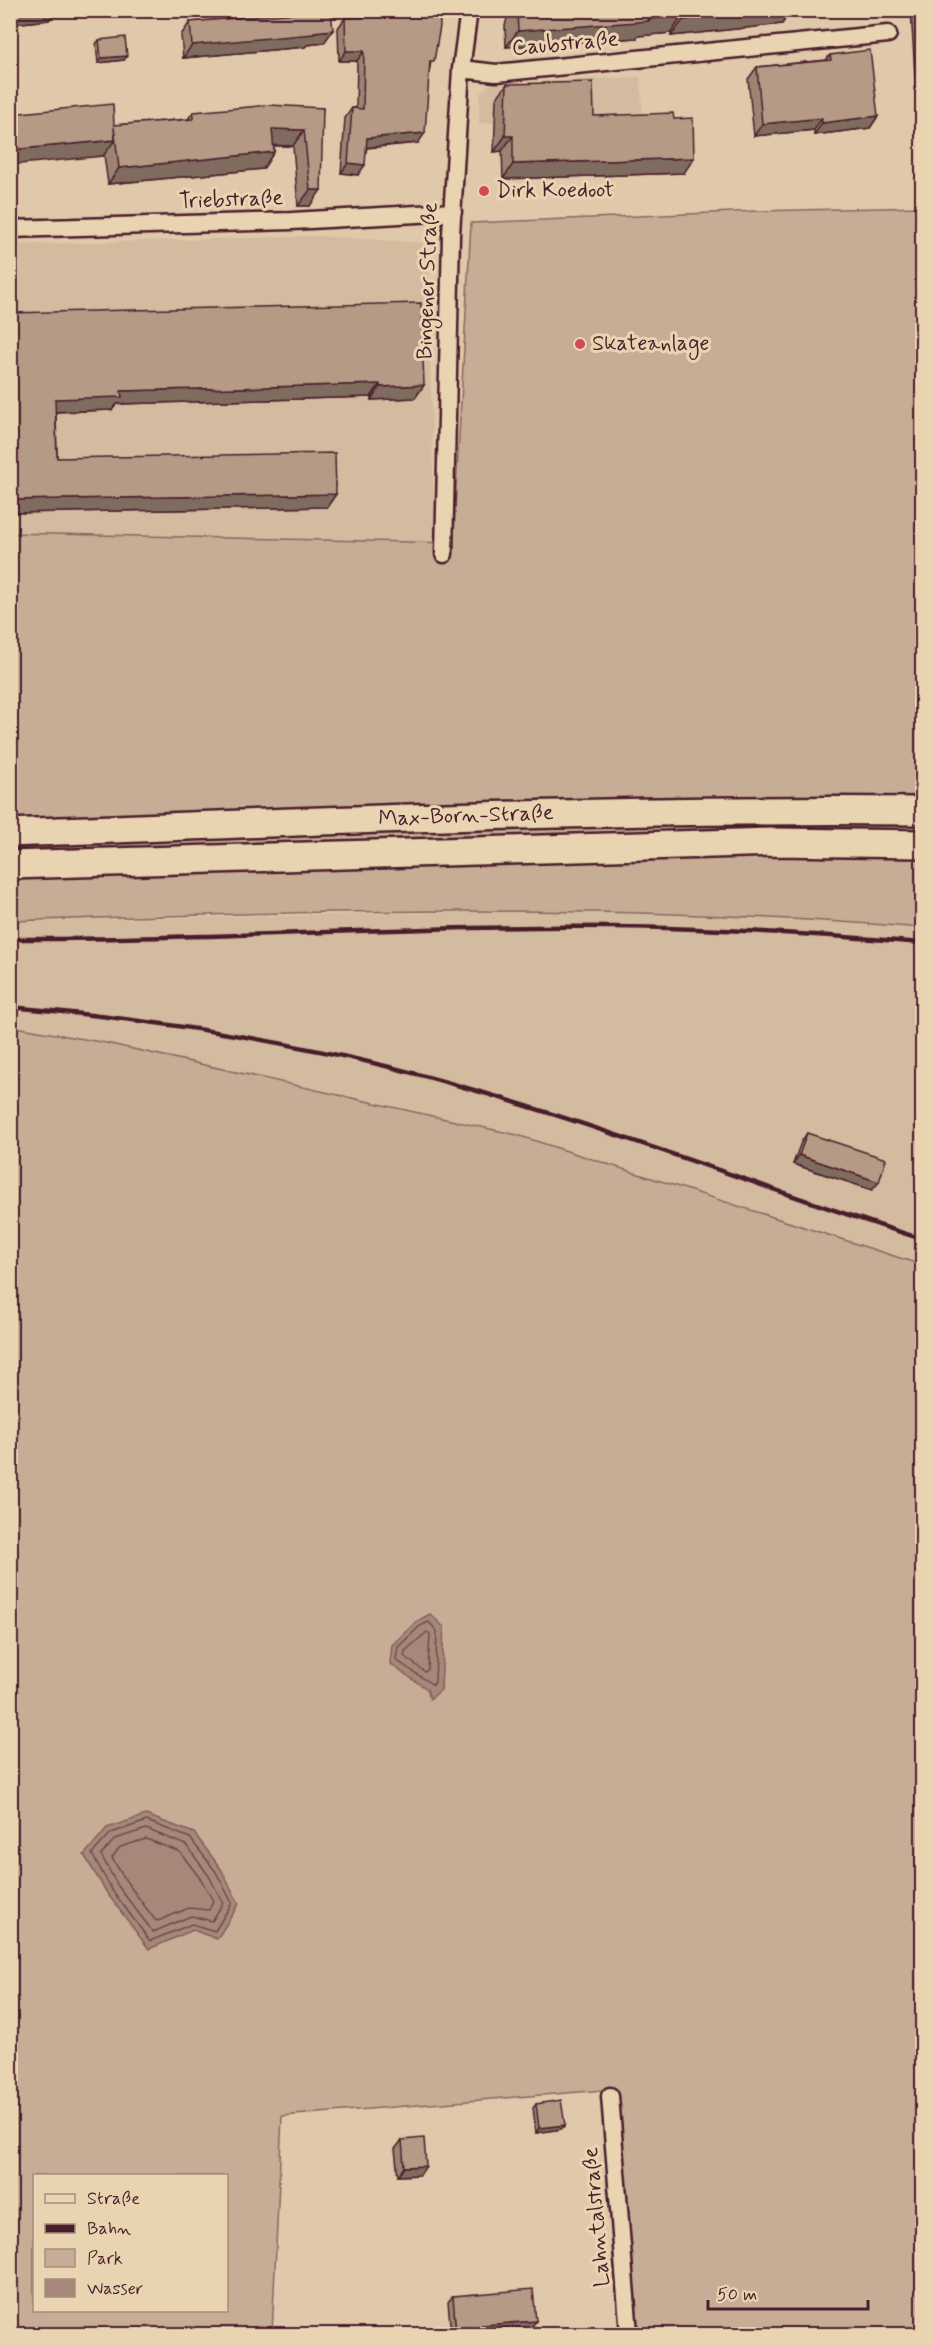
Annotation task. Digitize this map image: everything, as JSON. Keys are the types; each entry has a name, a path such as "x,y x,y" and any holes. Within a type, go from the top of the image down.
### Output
{"main road":[{"name":"Max-Born-Straße","path":"10,833 495,814 773,809 922,811"},
{"name":"Max-Born-Straße","path":"10,866 775,842 922,844"}],"street":[{"name":"Bingener Straße","path":"444,554 453,212 461,69 469,10"},
{"name":"Caubstraße","path":"461,69 496,73 888,34"},
{"name":"Triebstraße","path":"10,229 281,222 453,212"},
{"name":"Lahntalstraße","path":"610,2096 629,2334"}],"shaded area":[{"path":"640,77 644,130 494,152 495,123 479,123 480,93 490,84"},
{"path":"316,236 427,243 435,543 11,533 10,245"},
{"path":"516,911 802,918 922,928 922,1265 517,1135 106,1043 11,1026 10,921"}],"green space":[{"path":"922,207 922,928 694,915 466,911 239,914 11,921 10,533 453,543 471,223 758,211"},
{"path":"10,1026 106,1043 517,1135 922,1265 922,2334 635,2334 616,2089 282,2116 272,2334 11,2334"}],"water":[{"path":"430,1614 444,1627 441,1690 430,1699 427,1689 390,1664 392,1645 417,1621"},
{"path":"146,1815 194,1833 221,1869 239,1904 217,1939 193,1930 149,1949 107,1893 84,1855 107,1828"}],"building":[{"path":"297,10 331,10 333,30 314,32 314,34 192,45 190,22 297,13"},
{"path":"386,10 439,10 440,26 434,61 430,61 425,133 367,138 365,165 348,163 352,108 363,109 364,51 346,51 345,18 386,15"},
{"path":"517,10 763,10 683,20 682,16 648,19 649,21 518,31"},
{"path":"125,37 127,56 101,58 99,40"},
{"path":"870,50 878,116 822,123 822,118 762,124 757,67 831,60 830,55"},
{"path":"593,82 594,116 673,113 674,119 693,118 694,158 513,164 513,136 505,136 507,84"},
{"path":"113,104 114,125 193,119 193,112 270,105 323,108 321,190 310,190 304,130 272,129 274,152 119,168 114,127 115,140 10,150 10,114"},
{"path":"421,303 424,385 380,387 380,384 121,391 122,397 55,399 57,458 335,453 336,494 10,500 10,313"},
{"path":"807,1133 886,1159 879,1182 799,1155"},
{"path":"561,2100 565,2125 539,2128 536,2104"},
{"path":"424,2138 426,2166 404,2167 402,2140"},
{"path":"533,2289 536,2321 482,2325 483,2334 456,2334 453,2296"},
{"path":"297,2328 299,2334 282,2334 282,2331"}],"railway":[{"path":"10,939 85,939 461,928 611,927 767,932 922,943"},
{"path":"10,1007 204,1030 299,1047 394,1068 528,1106 922,1239"}],"place":[{"name":"Dirk Koedoot","path":"484,191"},
{"name":"Skateanlage","path":"580,344"}]}
